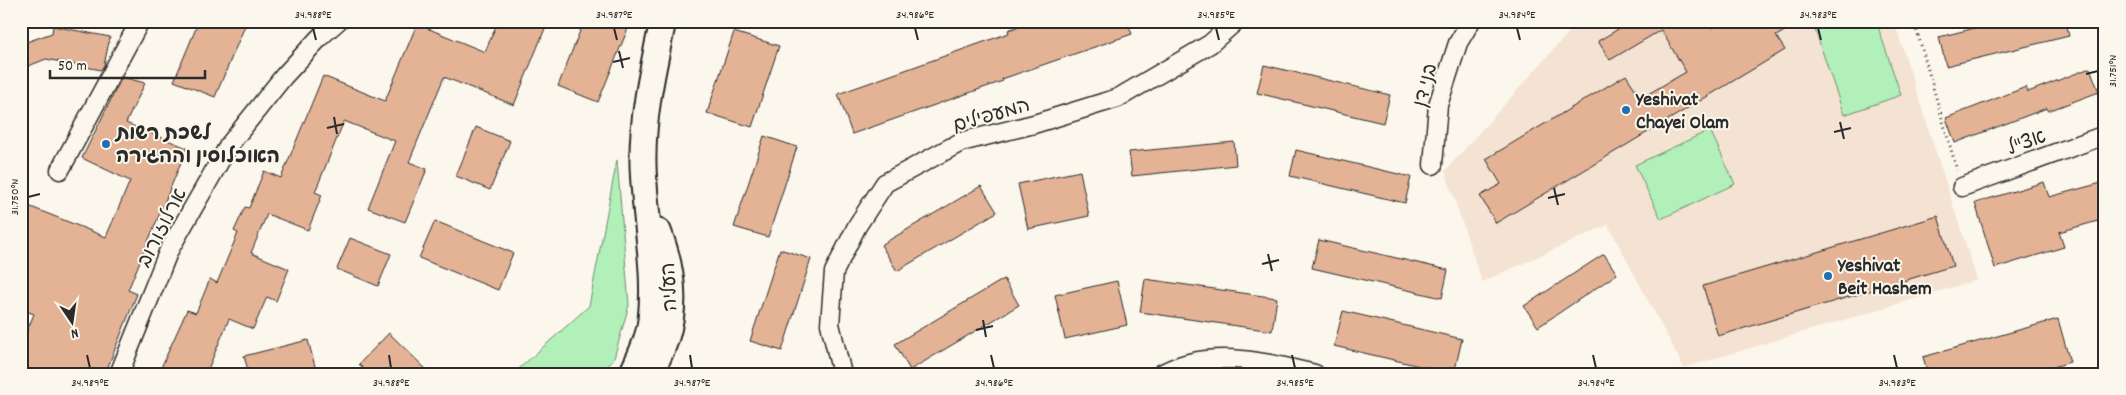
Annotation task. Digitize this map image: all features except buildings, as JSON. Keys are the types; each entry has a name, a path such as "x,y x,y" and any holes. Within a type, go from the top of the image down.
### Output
{"main road":[{"name":"העליה","path":"632,374 641,356 651,321 652,290 643,165 644,129 649,86 663,21"},
{"name":"העליה","path":"649,86 674,21"},
{"name":"העליה","path":"646,199 666,253 672,303 668,336 657,361 648,374"}],"street":[{"path":"60,170 140,21"},
{"name":"ארלוזורוב","path":"120,374 169,250 229,145 284,76 321,36 338,21"},
{"name":"המעפילים","path":"842,374 830,324 834,272 857,226 885,183 961,142 1034,124 1118,98 1210,44 1236,21"},
{"name":"בני דן","path":"1433,165 1438,105 1458,43 1471,21"},
{"name":"אצ\"ל","path":"1962,187 2105,135"},
{"path":"1161,374 1172,368 1214,359 1252,359 1315,374"}],"path":[{"path":"1914,21 1962,187"}],"shaded area":[{"path":"1579,21 1894,21 1977,280 1684,368 1608,225 1482,282 1445,171"}],"green space":[{"path":"1821,21 1876,21 1901,95 1844,115 1813,24"},
{"path":"1710,130 1735,184 1661,219 1635,165"},
{"path":"617,160 629,305 614,358 602,374 513,374 589,306"}],"place":[{"name":"Yeshivat Chayei Olam","path":"1626,110"},
{"name":"לשכת רשות האוכלוסין וההגירה","path":"106,144"},
{"name":"Yeshivat Beit Hashem","path":"1828,276"}]}
